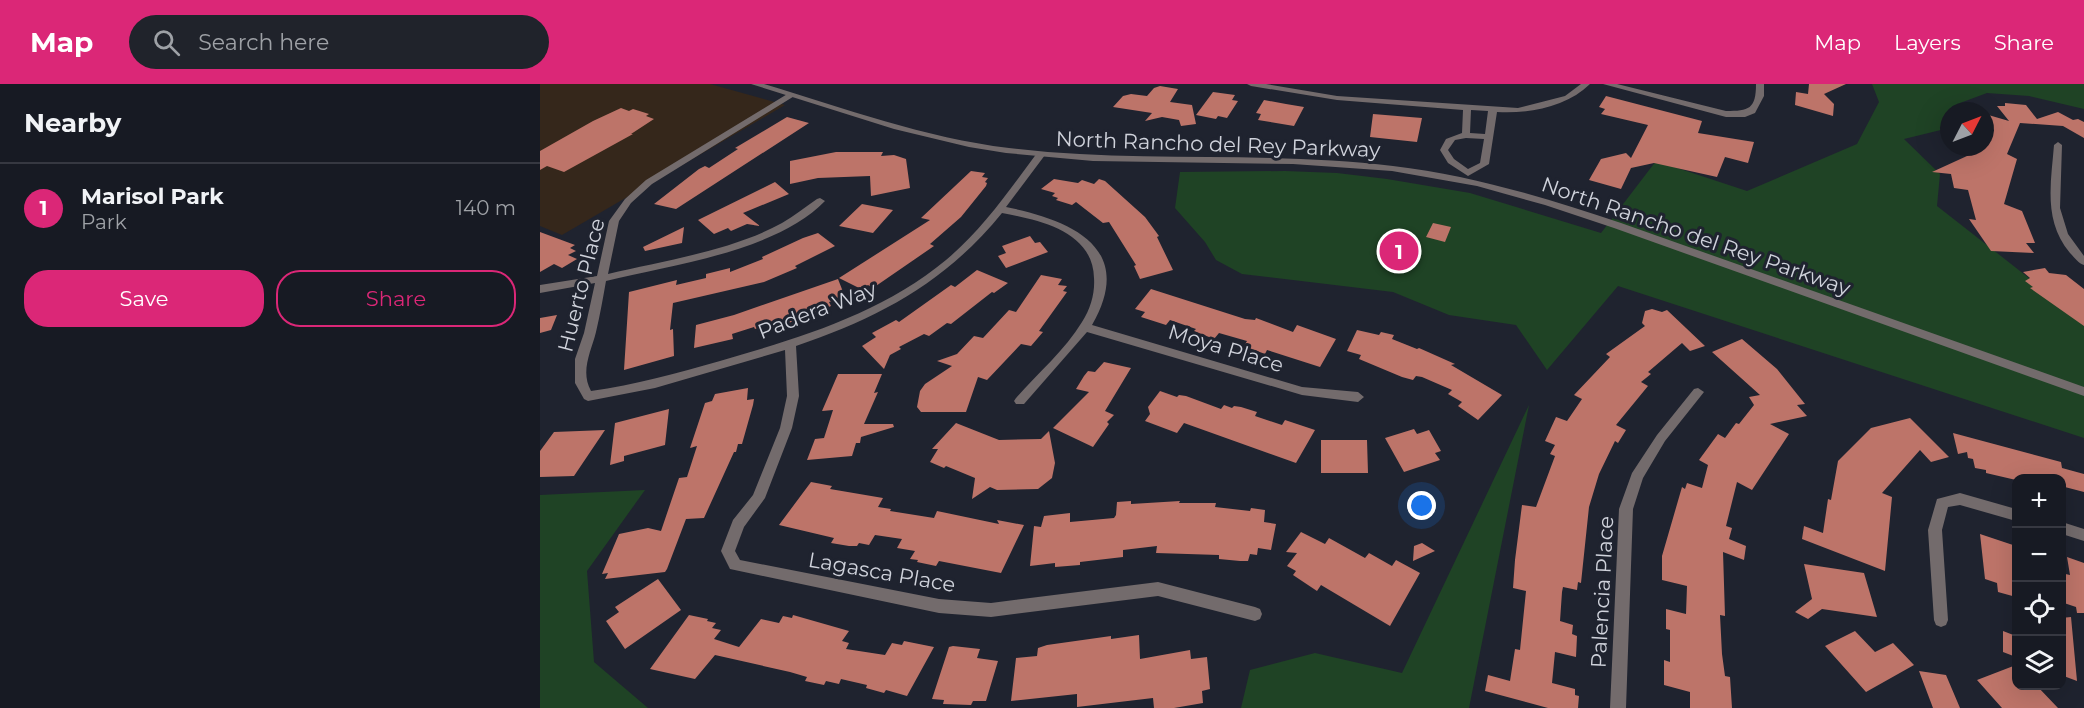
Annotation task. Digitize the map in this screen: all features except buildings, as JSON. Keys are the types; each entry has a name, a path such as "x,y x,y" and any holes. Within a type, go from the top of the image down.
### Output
{"street":[{"name":"North Rancho del Rey Parkway","path":"755,84 962,145 1040,155 1117,159 1292,161 1367,166 1467,177 1574,211 2084,392"},
{"path":"1251,84 1337,98 1518,111 1560,100 1578,92 1586,84"},
{"path":"1607,84 1726,114 1745,114 1752,111 1760,96 1760,84"},
{"name":"Huerto Place","path":"588,396 581,383 581,359 590,333 614,221 634,194 649,182 792,95"},
{"path":"1466,135 1467,107"},
{"path":"1490,137 1466,135 1451,138 1445,144 1444,150 1451,161 1467,177 1484,164 1490,137 1493,109"},
{"path":"2058,145 2055,218 2066,242 2084,262"},
{"name":"Padera Way","path":"588,396 628,392 790,345 859,319 921,284 963,251 999,209 1040,155"},
{"path":"540,289 600,279 717,251 758,238 786,225 820,201"},
{"path":"999,209 1036,216 1060,224 1080,236 1094,252 1098,261 1101,282 1096,304 1085,327 1020,400"},
{"name":"Moya Place","path":"1085,327 1302,392 1358,397"},
{"name":"Lagasca Place","path":"790,345 794,396 786,428 758,498 738,524 728,551 735,565 939,606 991,610 1158,589 1255,614"},
{"name":"Palencia Place","path":"1618,708 1626,509 1637,477 1655,448 1698,392"},
{"path":"1941,620 1935,530 1942,503 1960,499 2012,514"},
{"path":"2066,530 2084,535"}],"shaded area":[{"path":"540,84 710,84 785,105 562,235 540,226"}],"green space":[{"path":"1872,84 2084,84 2084,109 2029,96 1987,93 1963,102 1940,102 1940,130 1904,139 1940,174 1937,206 2084,321 2084,438 1618,286 1547,370 1516,325 1449,315 1393,292 1242,274 1216,260 1205,242 1175,208 1180,172 1337,173 1470,193 1601,233 1656,161 1747,191 1857,144 1879,102"},
{"path":"1529,405 1469,708 1241,708 1250,670 1315,653 1402,673"},
{"path":"645,490 587,571 594,662 648,708 540,708 540,495"}],"place":[{"name":"Marisol Park","path":"1399,251"}]}
